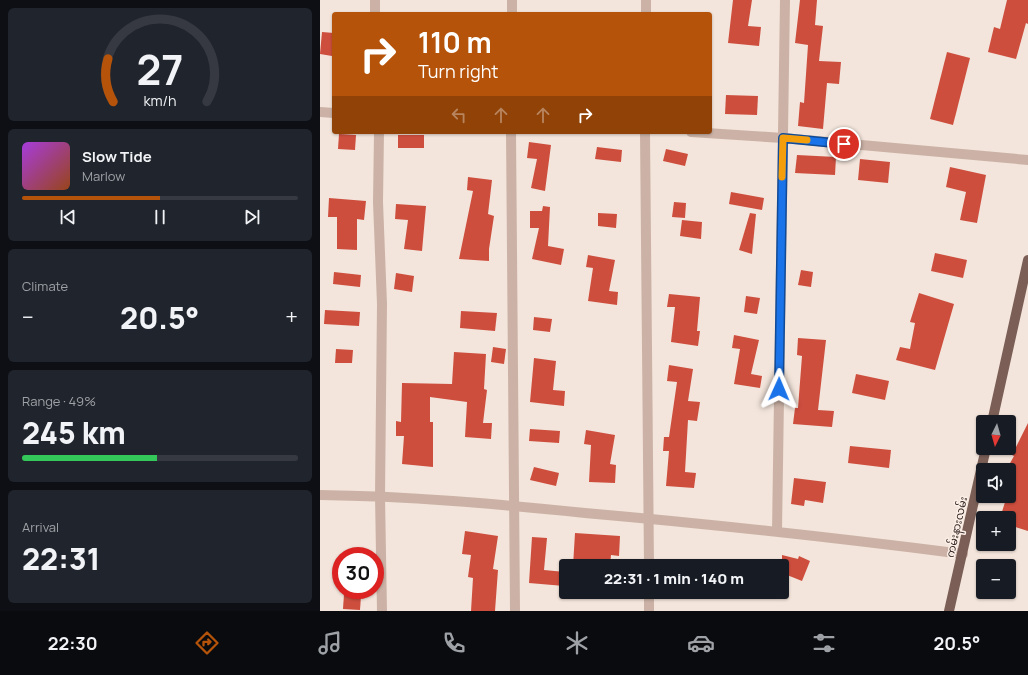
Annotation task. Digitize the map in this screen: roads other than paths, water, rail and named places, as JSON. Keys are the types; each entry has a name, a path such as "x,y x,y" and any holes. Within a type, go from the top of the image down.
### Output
{"main road":[{"path":"994,415 1028,260"},
{"name":"ကမ်းနားလမ်း","path":"949,611 984,455"}],"street":[{"path":"375,0 375,12"},
{"path":"512,0 512,12"},
{"path":"646,0 646,12"},
{"path":"777,531 785,0"},
{"path":"320,112 332,112"},
{"path":"712,133 783,138 1028,160"},
{"path":"378,134 378,202 382,304 380,496 382,611"},
{"path":"511,134 515,611"},
{"path":"645,134 648,559"},
{"path":"320,495 380,496 648,518 777,531 963,554"},
{"path":"649,599 649,611"}]}
